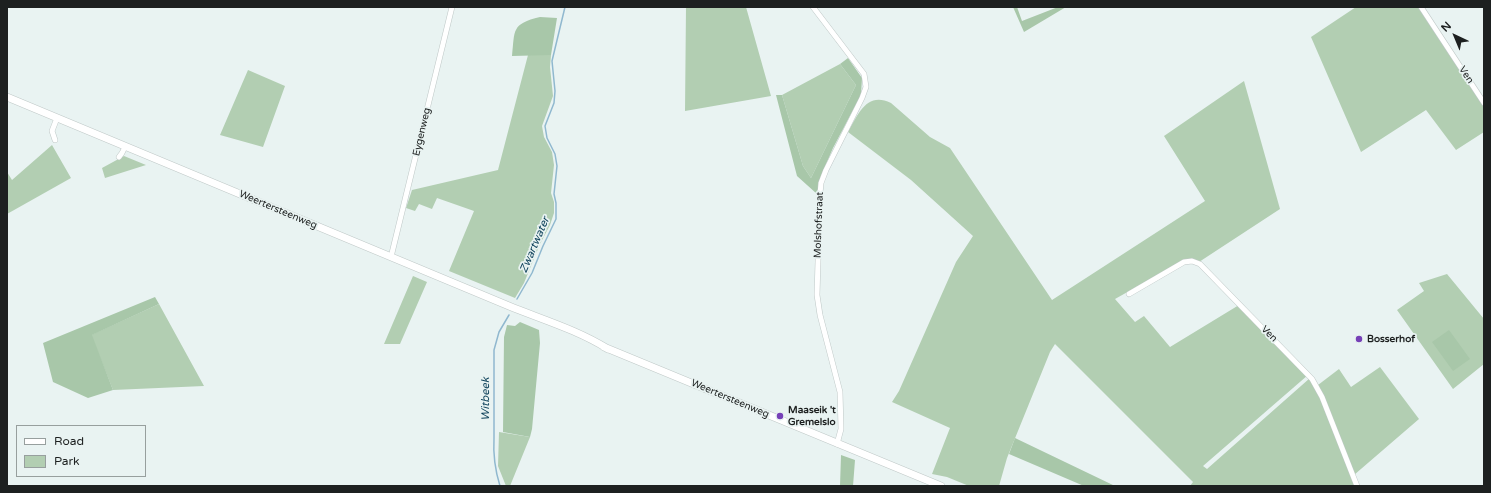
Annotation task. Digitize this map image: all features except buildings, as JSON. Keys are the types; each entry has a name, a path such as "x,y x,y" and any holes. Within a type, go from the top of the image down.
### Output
{"main road":[{"name":"Weertersteenweg","path":"7,97 549,322 572,336 608,349 941,486"}],"street":[{"name":"Eygenweg","path":"391,257 452,7"},
{"name":"Molshofstraat","path":"813,7 864,74 866,87 826,170 821,183 820,194 817,295 820,315 840,392 841,428 838,444"},
{"name":"Ven","path":"1421,7 1484,103"},
{"path":"55,140 52,131 57,118"},
{"path":"118,157 122,153 125,146"},
{"name":"Ven","path":"1129,294 1184,262 1192,261 1200,264 1312,378 1322,398 1357,486"}],"green space":[{"path":"686,7 746,7 771,96 685,111"},
{"path":"1013,7 1017,7 1022,21 1058,7 1066,7 1024,32"},
{"path":"1356,7 1418,7 1484,106 1484,132 1456,150 1426,110 1361,152 1311,37"},
{"path":"540,17 557,18 551,55 512,56 516,29 524,22"},
{"path":"528,55 551,55 550,67 553,96 542,126 544,137 552,152 554,165 551,193 554,202 554,213 524,283 515,298 449,271 474,211 437,198 432,209 419,204 415,211 406,208 412,190 498,170"},
{"path":"848,58 862,78 861,95 833,148 821,176 817,194 797,176 776,95 782,95 803,166 811,178 856,85 840,64"},
{"path":"840,64 856,85 811,178 803,166 782,95"},
{"path":"248,70 285,86 263,147 220,135"},
{"path":"1244,81 1280,209 1199,262 1181,262 1115,299 1135,322 1144,316 1170,347 1239,305 1308,375 1203,466 1207,469 1310,378 1315,386 1355,486 1190,486 1193,482 1055,344 1050,352 1007,458 999,486 969,486 947,477 932,474 950,428 892,402 899,391 956,262 973,236 911,180 848,132 864,106 869,102 876,100 883,100 891,103 930,137 950,148 1052,300 1205,201 1164,136"},
{"path":"52,145 71,178 7,214 7,172 12,180"},
{"path":"124,156 146,165 105,178 102,168"},
{"path":"1447,274 1484,319 1484,364 1453,389 1397,310 1424,291 1419,283"},
{"path":"413,276 427,282 400,344 384,344"},
{"path":"155,297 159,304 92,335 113,390 88,398 53,382 43,343"},
{"path":"159,304 204,386 113,390 91,335"},
{"path":"520,322 539,330 540,343 530,437 503,432 504,337 507,325 515,326"},
{"path":"1449,330 1470,359 1453,371 1432,342"},
{"path":"1380,367 1419,419 1354,475 1318,385 1339,369 1351,387"},
{"path":"499,432 530,437 510,486 506,486 498,466"},
{"path":"1015,438 1115,486 1084,486 1009,454"},
{"path":"841,455 855,460 853,486 840,486"}],"waterway":[{"name":"Zwartwater","path":"517,299 532,273 556,219 556,203 554,194 557,166 555,154 547,138 545,126 554,103 555,91 552,61 565,7"},
{"name":"Witbeek","path":"500,486 494,450 494,350 499,332 509,315"}],"place":[{"name":"Bosserhof","path":"1359,339"},
{"name":"Maaseik 't Gremelslo","path":"780,416"}]}
